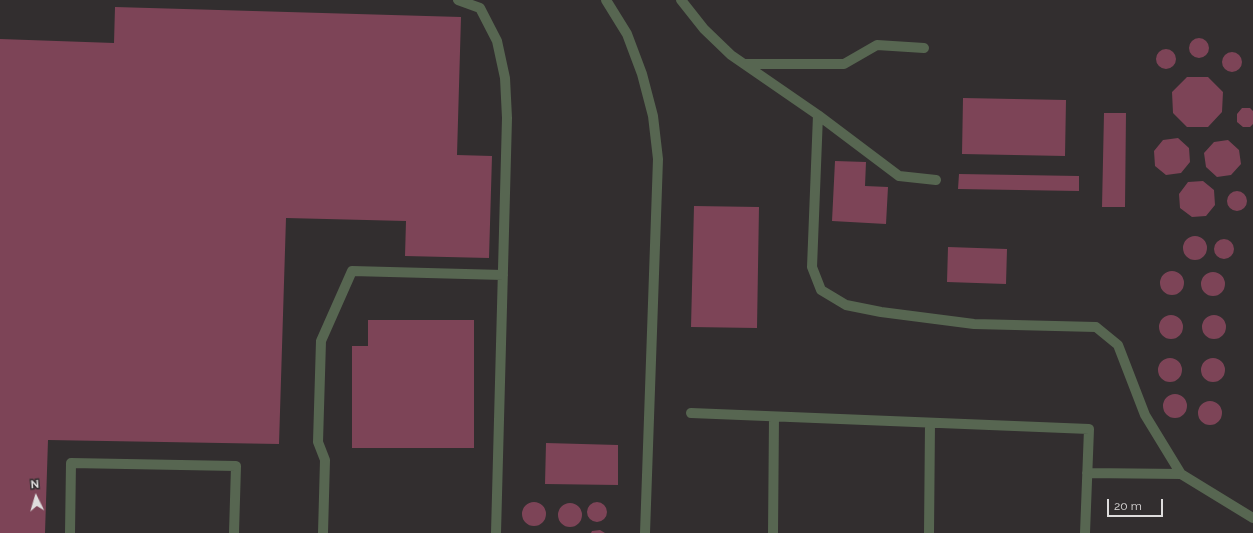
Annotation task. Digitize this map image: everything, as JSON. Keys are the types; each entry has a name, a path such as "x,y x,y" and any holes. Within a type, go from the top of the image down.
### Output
{"lane":[{"path":"458,0 478,4 497,41 505,78 507,118 496,533"},
{"path":"606,0 627,34 642,74 653,116 658,158 645,533"},
{"path":"681,0 704,29 731,55 818,115 899,176 936,180"},
{"path":"744,64 844,64 877,45 924,48"},
{"path":"818,115 812,267 821,290 846,305 927,318 974,324 1096,327 1118,345 1145,415 1181,474 1253,518"},
{"path":"323,533 325,460 318,442 321,341 352,271 503,275"},
{"path":"692,413 1089,429 1085,533"},
{"path":"773,533 774,417"},
{"path":"929,533 930,422"},
{"path":"70,533 71,463 236,466 234,533"},
{"path":"1087,473 1181,474"}],"building":[{"path":"115,7 461,17 457,155 492,156 489,258 405,256 406,221 286,218 279,444 48,440 45,533 0,533 0,39 114,43"},
{"path":"1199,38 1206,41 1209,48 1206,55 1199,58 1192,55 1189,48 1192,41"},
{"path":"1166,49 1173,52 1176,59 1173,66 1166,69 1159,66 1156,59 1159,52"},
{"path":"1232,52 1239,55 1242,62 1239,69 1232,72 1225,69 1222,62 1225,55"},
{"path":"1187,77 1208,77 1223,92 1222,112 1208,127 1187,127 1173,113 1172,92"},
{"path":"963,98 1066,100 1065,156 962,154"},
{"path":"1242,108 1250,108 1253,111 1253,124 1250,127 1243,127 1237,122 1237,114"},
{"path":"1104,113 1126,113 1125,207 1102,207"},
{"path":"1178,138 1189,148 1190,162 1181,173 1166,175 1155,166 1154,151 1163,140"},
{"path":"1228,140 1239,150 1241,164 1231,175 1217,177 1206,167 1204,153 1214,142"},
{"path":"835,161 866,162 865,186 888,187 886,224 832,221"},
{"path":"959,174 1079,176 1079,191 958,189"},
{"path":"1203,181 1214,190 1215,205 1206,216 1192,217 1180,208 1179,194 1188,182"},
{"path":"1237,191 1244,194 1247,201 1244,208 1237,211 1230,208 1227,201 1230,194"},
{"path":"694,206 759,207 757,328 691,327"},
{"path":"1195,236 1204,239 1207,248 1204,257 1195,260 1186,257 1183,248 1186,239"},
{"path":"1224,239 1231,242 1234,249 1231,256 1224,259 1217,256 1214,249 1217,242"},
{"path":"948,247 1007,249 1006,284 947,282"},
{"path":"1172,271 1181,274 1184,283 1181,292 1172,295 1163,292 1160,283 1163,274"},
{"path":"1213,272 1222,275 1225,284 1222,293 1213,296 1204,293 1201,284 1204,275"},
{"path":"1171,315 1180,318 1183,327 1180,336 1171,339 1162,336 1159,327 1162,318"},
{"path":"1214,315 1223,318 1226,327 1223,336 1214,339 1205,336 1202,327 1205,318"},
{"path":"368,320 474,320 474,448 352,448 352,346 368,346"},
{"path":"1170,358 1179,361 1182,370 1179,379 1170,382 1161,379 1158,370 1161,361"},
{"path":"1213,358 1222,361 1225,370 1222,379 1213,382 1204,379 1201,370 1204,361"},
{"path":"1175,394 1184,397 1187,406 1184,415 1175,418 1166,415 1163,406 1166,397"},
{"path":"1210,401 1219,404 1222,413 1219,422 1210,425 1201,422 1198,413 1201,404"},
{"path":"546,443 618,445 618,485 545,484"},
{"path":"534,502 542,506 546,514 542,522 534,526 526,522 522,514 526,506"},
{"path":"597,502 604,505 607,512 604,519 597,522 590,519 587,512 590,505"},
{"path":"570,503 578,507 582,515 578,523 570,527 562,523 558,515 562,507"},
{"path":"600,530 605,533 591,533 592,531"}]}
